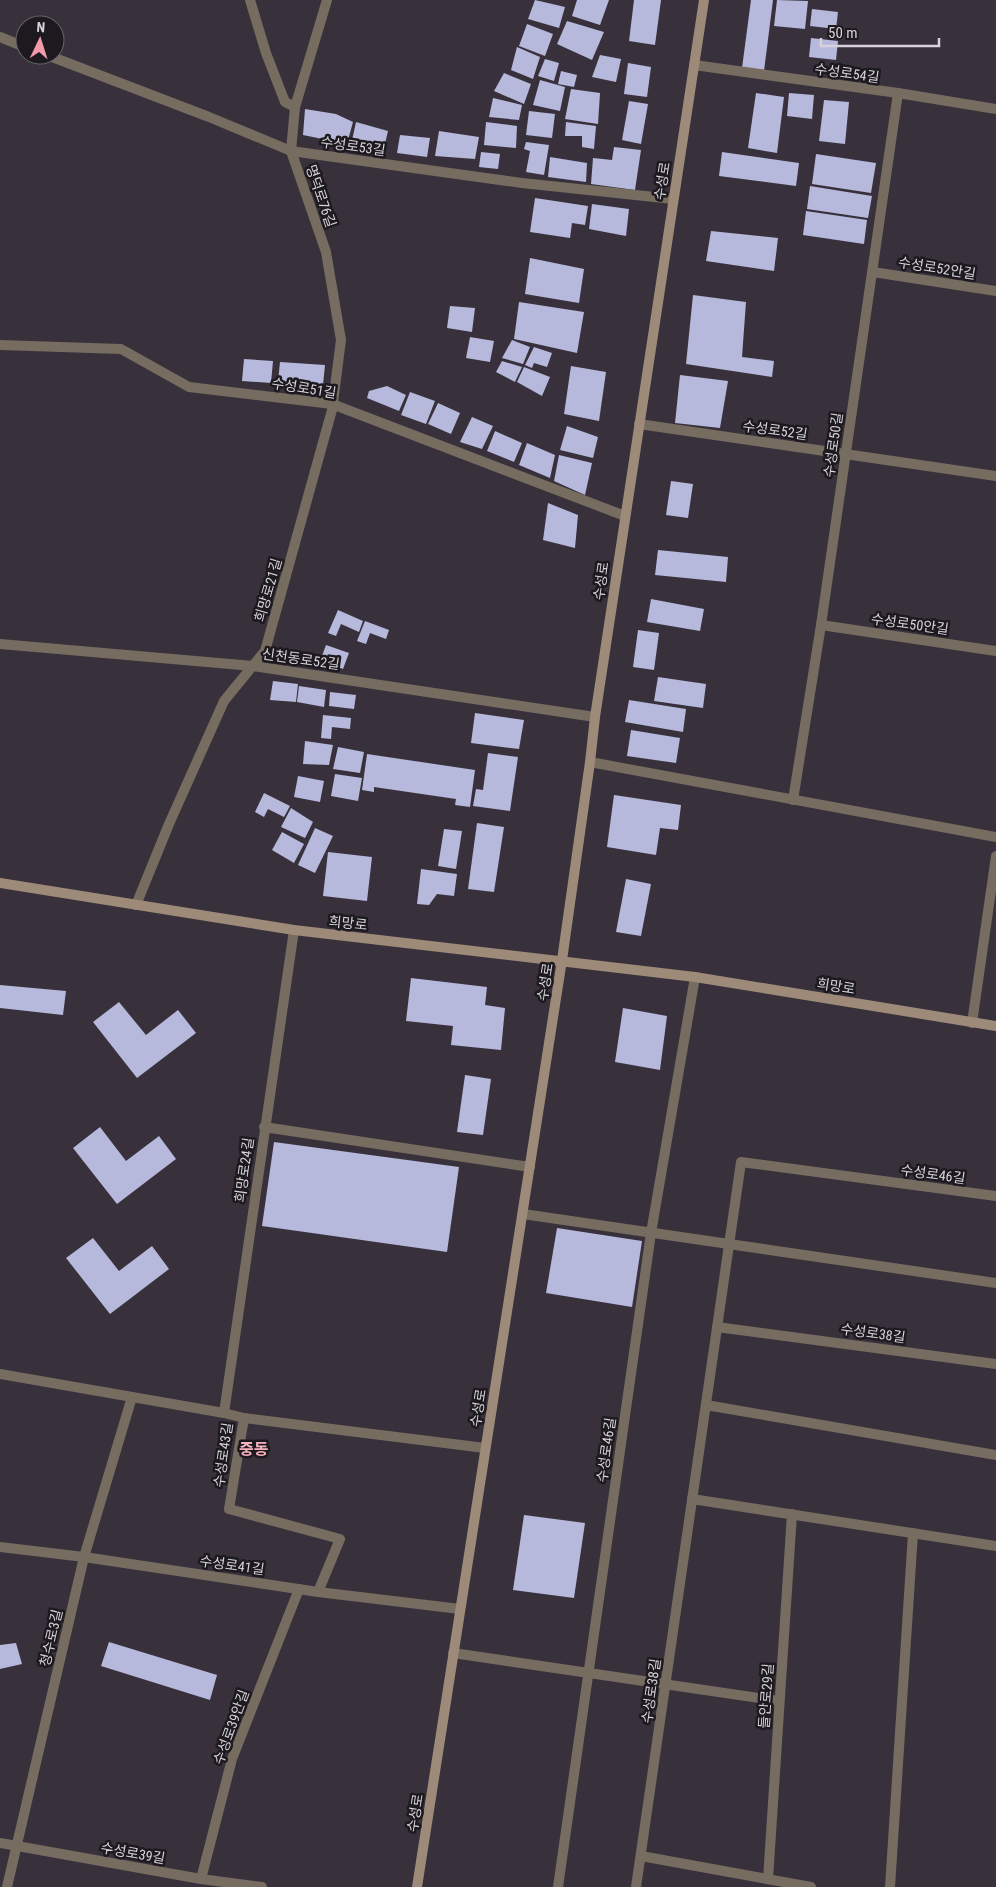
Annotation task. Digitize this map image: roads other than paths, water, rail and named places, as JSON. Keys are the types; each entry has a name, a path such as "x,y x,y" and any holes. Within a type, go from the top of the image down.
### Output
{"main road":[{"name":"수성로","path":"417,1887 562,960 595,717 704,0"},
{"name":"희망로","path":"0,883 294,930 695,976 996,1026"}],"street":[{"path":"250,0 275,80 285,102 295,107"},
{"name":"명덕로76길","path":"327,0 295,107 291,151 326,252 341,340 332,404"},
{"path":"0,37 15,42"},
{"name":"수성로53길","path":"65,62 209,116 291,151 522,183 673,199"},
{"name":"수성로54길","path":"694,66 898,93 996,109"},
{"name":"수성로50길","path":"793,800 821,624 898,93"},
{"name":"수성로52안길","path":"873,272 996,291"},
{"name":"수성로51길","path":"0,345 121,349 189,386 332,404 625,516"},
{"name":"희망로21길","path":"136,905 169,824 224,701 265,652 330,419 332,404"},
{"name":"수성로52길","path":"639,424 996,476"},
{"name":"수성로50안길","path":"821,624 996,650"},
{"name":"신천동로52길","path":"0,644 254,666 595,717"},
{"path":"590,762 996,837"},
{"path":"972,1023 996,856"},
{"name":"희망로24길","path":"224,1413 294,930"},
{"path":"651,1233 695,976"},
{"path":"264,1127 530,1168"},
{"name":"수성로46길","path":"729,1245 741,1162 996,1196"},
{"path":"522,1214 996,1283"},
{"name":"수성로46길","path":"588,1672 651,1233"},
{"name":"수성로38길","path":"636,1887 729,1245"},
{"name":"수성로38길","path":"717,1327 996,1364"},
{"name":"수성로43길","path":"0,1374 244,1418 229,1509 340,1539 318,1592"},
{"name":"청수로3길","path":"7,1887 84,1558 132,1397"},
{"path":"706,1405 996,1454"},
{"path":"244,1418 486,1448"},
{"path":"692,1499 996,1546"},
{"name":"들안로29길","path":"768,1879 792,1514"},
{"path":"890,1887 913,1533"},
{"name":"수성로41길","path":"0,1547 318,1592 460,1609"},
{"name":"수성로39안길","path":"201,1879 232,1759 299,1589"},
{"path":"453,1653 588,1672 665,1686 779,1701"},
{"path":"558,1887 588,1672"},
{"name":"수성로39길","path":"0,1843 201,1879 262,1887"},
{"path":"641,1856 811,1887"}],"district":[{"name":"중동","path":"254,1449"}]}
